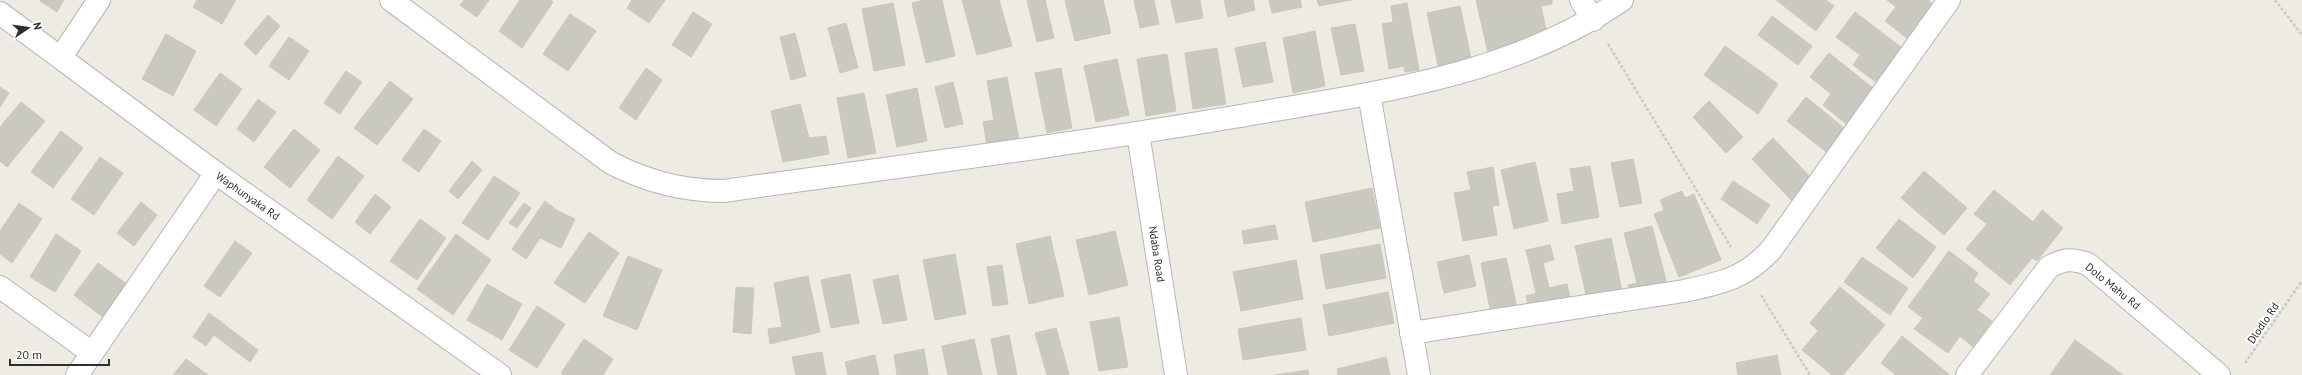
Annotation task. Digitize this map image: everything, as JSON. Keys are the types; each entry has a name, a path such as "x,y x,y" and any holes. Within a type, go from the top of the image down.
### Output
{"street":[{"path":"61,57 99,0"},
{"path":"391,0 611,163 632,174 664,185 694,191 724,191 1138,134 1369,94 1507,58 1552,41 1593,20 1622,0"},
{"path":"1581,0 1593,20"},
{"path":"1412,333 1711,286 1747,272 1771,250 1949,0"},
{"name":"Waphunyaka Rd","path":"0,13 216,173 500,375"},
{"path":"1369,94 1419,375"},
{"name":"Ndaba Road","path":"1138,134 1173,375"},
{"path":"77,375 216,173"},
{"name":"Dolo Mahu Rd","path":"1967,375 2049,267 2061,260 2073,259 2088,264 2219,375"},
{"path":"0,287 92,353"}],"path":[{"path":"2275,0 2302,35"},
{"path":"1593,20 1810,375"},
{"name":"Dlodlo Rd","path":"2242,369 2302,281"}],"building":[{"path":"64,0 57,12 40,1"},
{"path":"197,0 236,0 222,24 193,7"},
{"path":"464,0 489,0 477,17 460,5"},
{"path":"520,0 550,0 553,2 522,48 499,31"},
{"path":"632,0 665,0 649,23 627,8"},
{"path":"924,0 942,0 955,56 926,63 912,3"},
{"path":"962,0 999,0 1012,46 977,55"},
{"path":"1027,0 1045,0 1054,38 1037,42"},
{"path":"1065,0 1103,0 1111,33 1075,41"},
{"path":"1134,0 1154,0 1159,24 1140,28"},
{"path":"1171,0 1200,0 1203,18 1176,23"},
{"path":"1224,0 1253,0 1255,10 1228,17"},
{"path":"1269,0 1300,0 1302,7 1272,13"},
{"path":"1317,0 1351,0 1319,6"},
{"path":"1476,0 1552,0 1552,4 1541,6 1547,35 1489,57"},
{"path":"1776,0 1826,0 1834,6 1816,31"},
{"path":"1887,0 1928,0 1939,9 1913,43 1885,21 1896,7"},
{"path":"893,3 905,65 874,71 862,9"},
{"path":"1407,3 1419,70 1405,72 1404,66 1389,69 1382,24 1393,22 1391,6"},
{"path":"1460,6 1472,63 1439,70 1427,13"},
{"path":"693,12 712,24 691,57 672,45"},
{"path":"1855,12 1906,51 1880,85 1853,65 1860,55 1836,37"},
{"path":"570,14 596,31 568,71 543,54"},
{"path":"268,15 280,26 256,55 244,44"},
{"path":"1772,16 1812,46 1798,65 1758,35"},
{"path":"846,23 858,68 840,73 828,28"},
{"path":"1355,24 1364,71 1341,75 1331,28"},
{"path":"1315,31 1325,86 1293,93 1283,38"},
{"path":"795,33 806,76 791,80 780,37"},
{"path":"166,34 196,51 173,96 142,79"},
{"path":"289,37 309,51 289,80 269,66"},
{"path":"1265,42 1273,82 1243,87 1235,48"},
{"path":"1725,46 1778,84 1758,114 1704,75"},
{"path":"1217,48 1226,104 1193,109 1185,53"},
{"path":"1829,53 1879,93 1851,128 1823,105 1831,94 1810,77"},
{"path":"1167,54 1176,111 1146,116 1137,59"},
{"path":"1117,59 1129,115 1096,122 1084,66"},
{"path":"646,68 662,80 636,120 619,108"},
{"path":"1061,68 1072,128 1047,133 1035,73"},
{"path":"346,71 362,82 340,114 324,103"},
{"path":"220,73 242,89 216,126 194,110"},
{"path":"1007,77 1019,140 987,145 983,122 994,120 987,81"},
{"path":"390,81 413,99 377,145 354,128"},
{"path":"953,82 963,124 945,128 935,87"},
{"path":"0,87 9,93 0,107"},
{"path":"917,88 927,141 897,147 886,95"},
{"path":"864,93 876,153 848,158 837,98"},
{"path":"1806,97 1849,132 1830,155 1787,121"},
{"path":"258,99 276,112 254,142 237,129"},
{"path":"1709,101 1743,137 1726,153 1693,117"},
{"path":"21,102 45,121 7,167 0,161 0,127"},
{"path":"800,104 809,138 826,136 829,154 783,162 771,111"},
{"path":"294,129 320,150 290,188 264,167"},
{"path":"424,129 441,141 419,172 402,160"},
{"path":"61,131 83,148 53,188 31,172"},
{"path":"1773,138 1816,183 1795,204 1752,159"},
{"path":"338,156 364,176 332,219 307,200"},
{"path":"100,157 123,173 94,215 71,199"},
{"path":"1633,159 1642,203 1620,207 1611,163"},
{"path":"472,161 482,170 458,199 449,191"},
{"path":"1535,162 1548,221 1514,229 1501,170"},
{"path":"1590,166 1599,217 1562,224 1557,194 1574,191 1570,169"},
{"path":"1493,167 1499,205 1492,206 1497,235 1463,241 1454,193 1471,190 1467,172"},
{"path":"1924,171 1967,208 1944,235 1901,198"},
{"path":"494,176 520,193 488,240 462,223"},
{"path":"1733,181 1770,205 1757,224 1721,199"},
{"path":"1372,188 1380,228 1313,242 1305,202"},
{"path":"1994,190 2033,222 2042,210 2063,228 2037,261 2032,258 2010,285 1966,249 1987,224 1974,214"},
{"path":"1682,191 1685,198 1694,194 1721,260 1679,277 1654,214 1664,210 1660,200"},
{"path":"375,194 391,207 370,234 355,222"},
{"path":"545,201 558,211 575,219 561,248 540,238 526,259 512,249"},
{"path":"141,202 157,215 134,246 117,233"},
{"path":"19,203 42,219 12,263 0,254 0,231"},
{"path":"524,203 531,208 517,228 509,223"},
{"path":"420,219 446,238 417,280 390,261"},
{"path":"1899,219 1936,247 1913,278 1876,248"},
{"path":"1275,225 1278,239 1244,244 1242,231"},
{"path":"1652,226 1668,288 1631,297 1628,285 1637,283 1624,233"},
{"path":"1115,231 1128,285 1089,295 1076,240"},
{"path":"589,232 619,253 585,303 554,283"},
{"path":"56,234 81,251 55,292 30,277"},
{"path":"456,234 491,260 453,315 417,289"},
{"path":"1050,236 1064,296 1029,304 1016,244"},
{"path":"1611,238 1622,291 1587,299 1575,246"},
{"path":"235,241 252,253 220,297 204,286"},
{"path":"1380,244 1386,278 1326,289 1320,255"},
{"path":"1550,245 1554,260 1543,263 1549,288 1567,284 1571,302 1530,312 1526,296 1536,293 1526,250"},
{"path":"1949,251 1978,273 1973,281 1990,294 1977,310 1992,321 1973,347 1960,336 1948,353 1914,329 1923,318 1908,307"},
{"path":"955,254 966,314 935,320 923,260"},
{"path":"1469,255 1476,286 1444,293 1437,262"},
{"path":"628,256 662,270 637,330 603,316"},
{"path":"1862,257 1908,288 1890,315 1844,282"},
{"path":"1506,258 1517,308 1491,314 1481,263"},
{"path":"1296,260 1303,299 1241,311 1233,272"},
{"path":"98,263 128,285 104,318 74,295"},
{"path":"1002,265 1008,304 993,306 987,267"},
{"path":"850,274 859,323 831,328 821,280"},
{"path":"898,275 907,320 883,324 873,280"},
{"path":"808,276 820,332 770,344 768,329 782,327 774,283"},
{"path":"487,284 522,304 502,340 467,320"},
{"path":"736,287 754,288 751,334 733,332"},
{"path":"1840,287 1885,325 1843,375 1832,375 1802,350 1818,331 1810,323"},
{"path":"1388,292 1394,323 1329,336 1323,305"},
{"path":"537,306 565,324 537,368 509,350"},
{"path":"209,313 258,350 250,362 214,335 206,346 193,337"},
{"path":"1119,317 1128,367 1099,371 1090,322"},
{"path":"1301,318 1306,350 1243,360 1238,329"},
{"path":"1056,328 1069,374 1067,375 1047,375 1035,333"},
{"path":"1009,335 1017,375 998,375 991,339"},
{"path":"1902,336 1950,375 1896,375 1881,363"},
{"path":"584,339 613,359 603,375 564,375 561,373"},
{"path":"974,339 982,375 948,375 942,346"},
{"path":"2075,340 2123,375 2050,375"},
{"path":"924,349 928,375 897,375 894,355"},
{"path":"822,352 826,375 796,375 792,357"},
{"path":"875,355 879,375 848,375 845,362"},
{"path":"1777,355 1781,375 1738,375 1736,363"},
{"path":"1386,357 1390,375 1338,375 1337,369"},
{"path":"186,359 208,375 173,375"},
{"path":"1308,370 1309,375 1275,375"}]}
